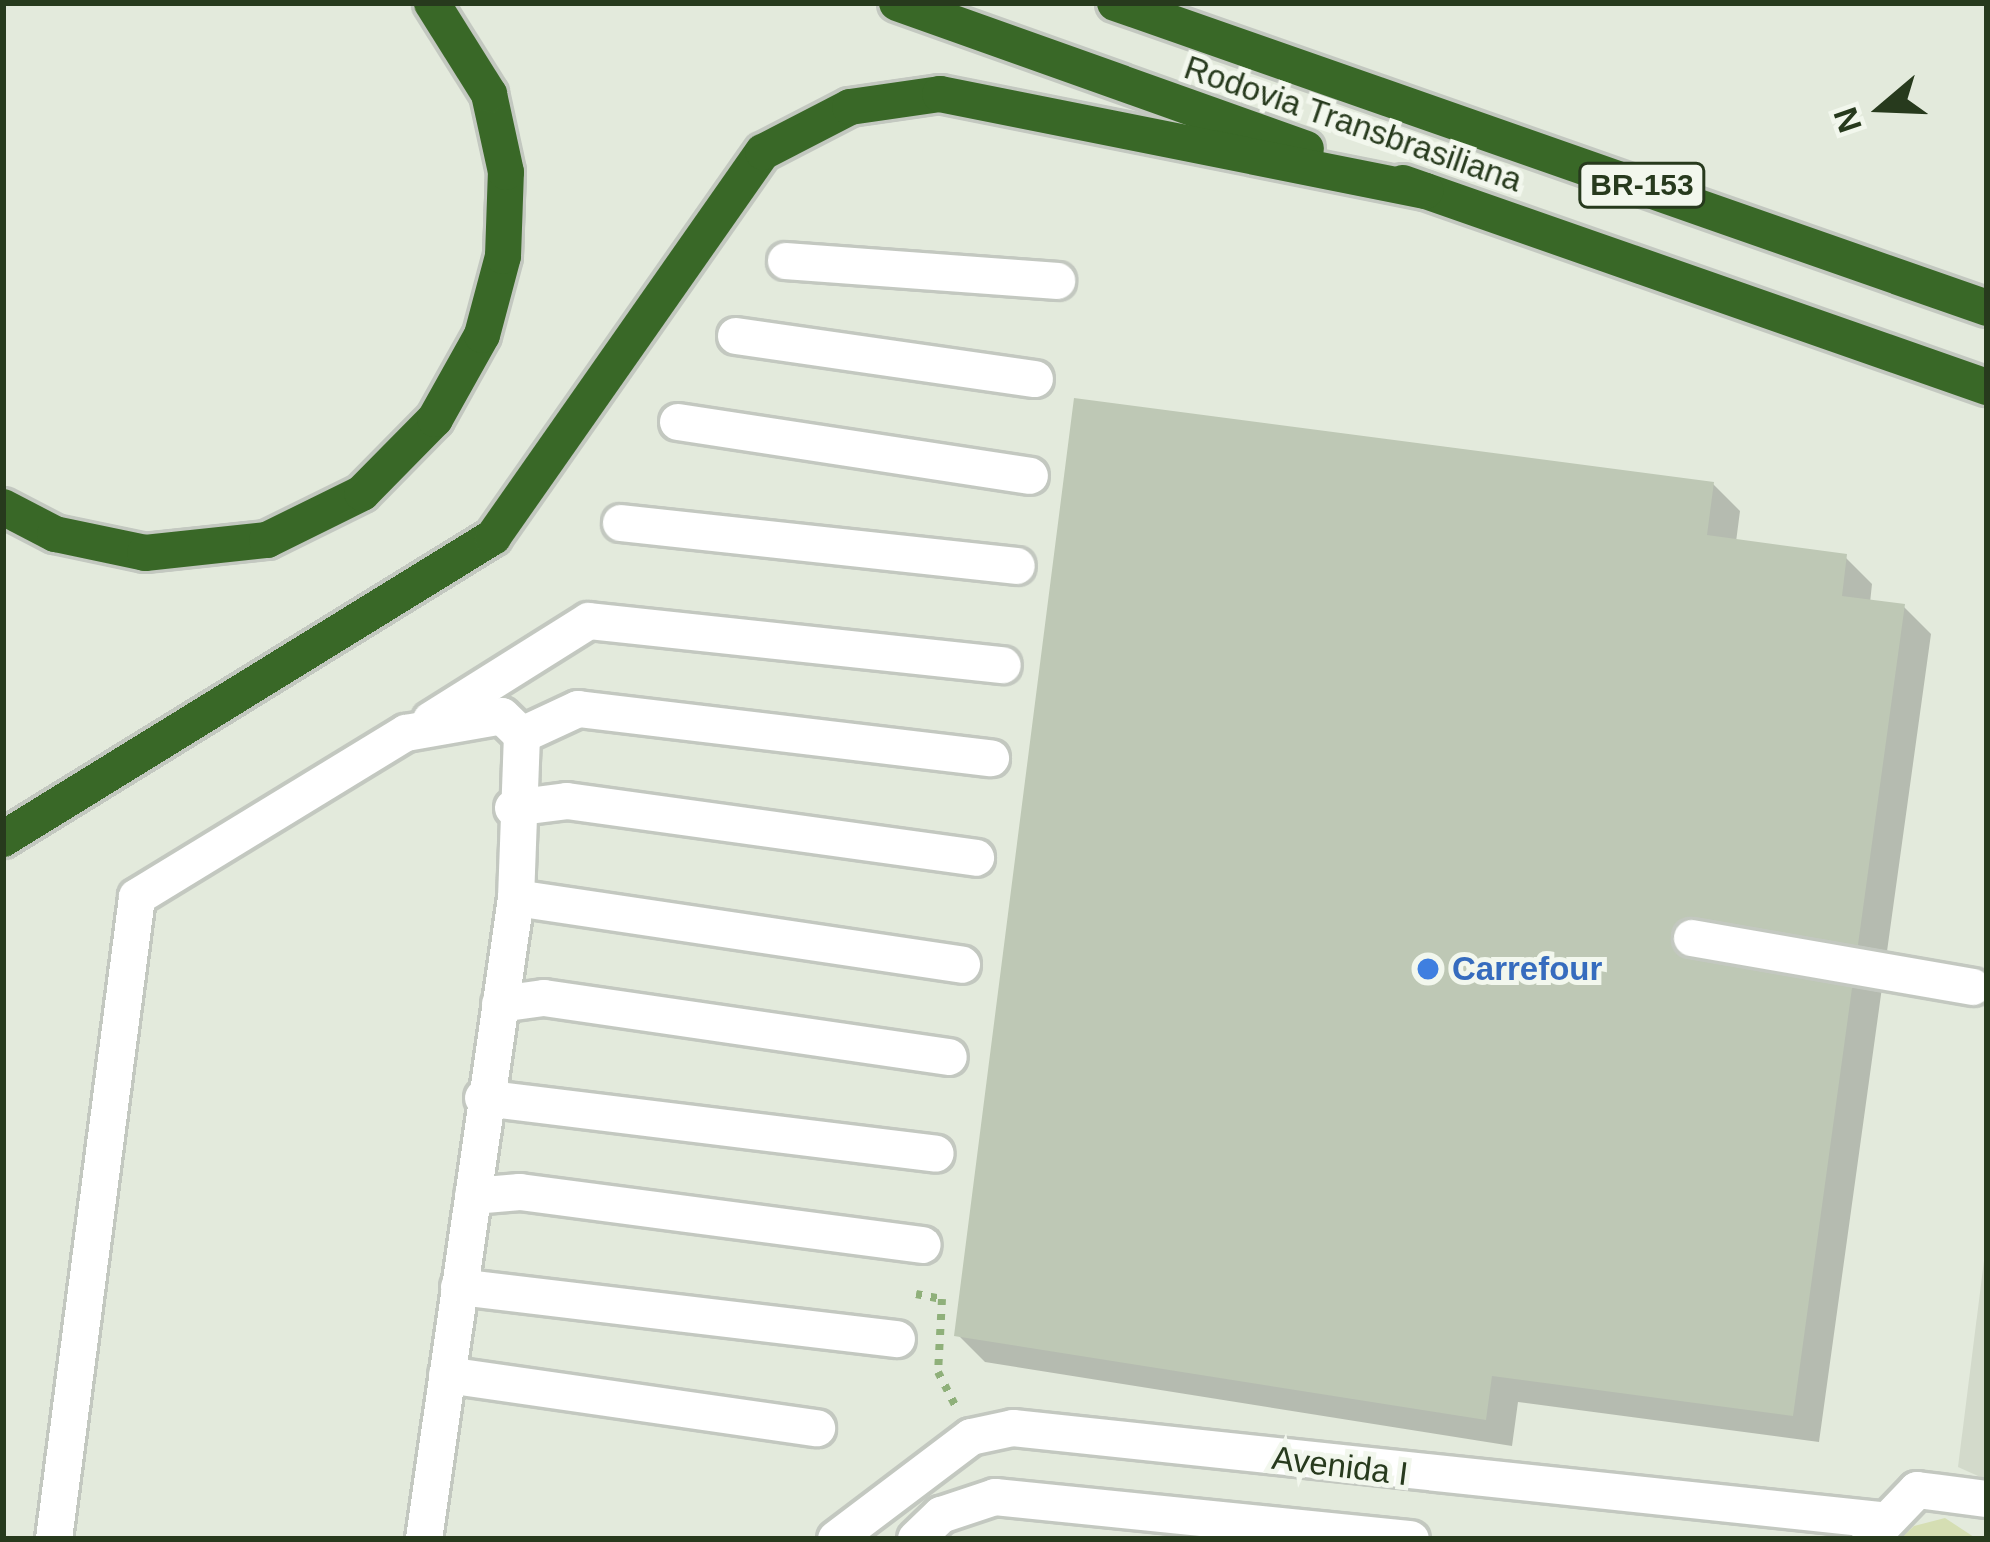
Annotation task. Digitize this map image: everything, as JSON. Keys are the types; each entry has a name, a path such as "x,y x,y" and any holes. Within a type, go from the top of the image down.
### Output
{"highway":[{"path":"3,507 55,534 145,553 267,540 362,493 435,419 482,335 503,256 506,172 489,94 432,3"},
{"name":"Rodovia Transbrasiliana","path":"897,3 1987,387"},
{"name":"Rodovia Transbrasiliana","path":"1115,3 1297,62 1987,308"},
{"path":"1182,3 1297,62"},
{"path":"3,839 493,537 763,152 850,107 940,94 1425,191"}],"street":[{"path":"786,261 1057,281"},
{"path":"736,336 1035,380"},
{"path":"678,422 1030,476"},
{"path":"621,523 1017,566"},
{"path":"62,1537 137,897 589,621 1003,665"},
{"path":"522,736 578,710 991,758"},
{"path":"420,727 502,716 522,736"},
{"path":"424,1539 483,1098 516,898 514,808 522,736"},
{"path":"514,808 567,801 976,858"},
{"path":"516,898 962,965"},
{"path":"1692,938 1973,987"},
{"path":"500,1004 544,998 949,1057"},
{"path":"483,1098 935,1154"},
{"path":"472,1196 520,1192 923,1245"},
{"path":"459,1287 897,1340"},
{"path":"447,1375 817,1428"},
{"name":"Avenida I","path":"971,1437 1013,1428 1874,1529"},
{"path":"836,1539 971,1437"},
{"path":"1874,1529 1929,1487 1987,1499"},
{"name":"Avenida I","path":"916,1539 941,1515 995,1497 1412,1539"}],"path":[{"path":"916,1294 942,1299 938,1372 971,1437"}],"shaded area":[{"path":"1987,1237 1987,1480 1958,1467"}],"green space":[{"path":"1945,1518 1977,1539 1900,1539 1914,1526"}],"building":[{"name":"Carrefour","path":"1074,398 1714,482 1707,535 1847,554 1842,596 1905,604 1793,1416 1492,1376 1486,1420 954,1336"}],"place":[{"name":"Carrefour","path":"1428,969"}]}
